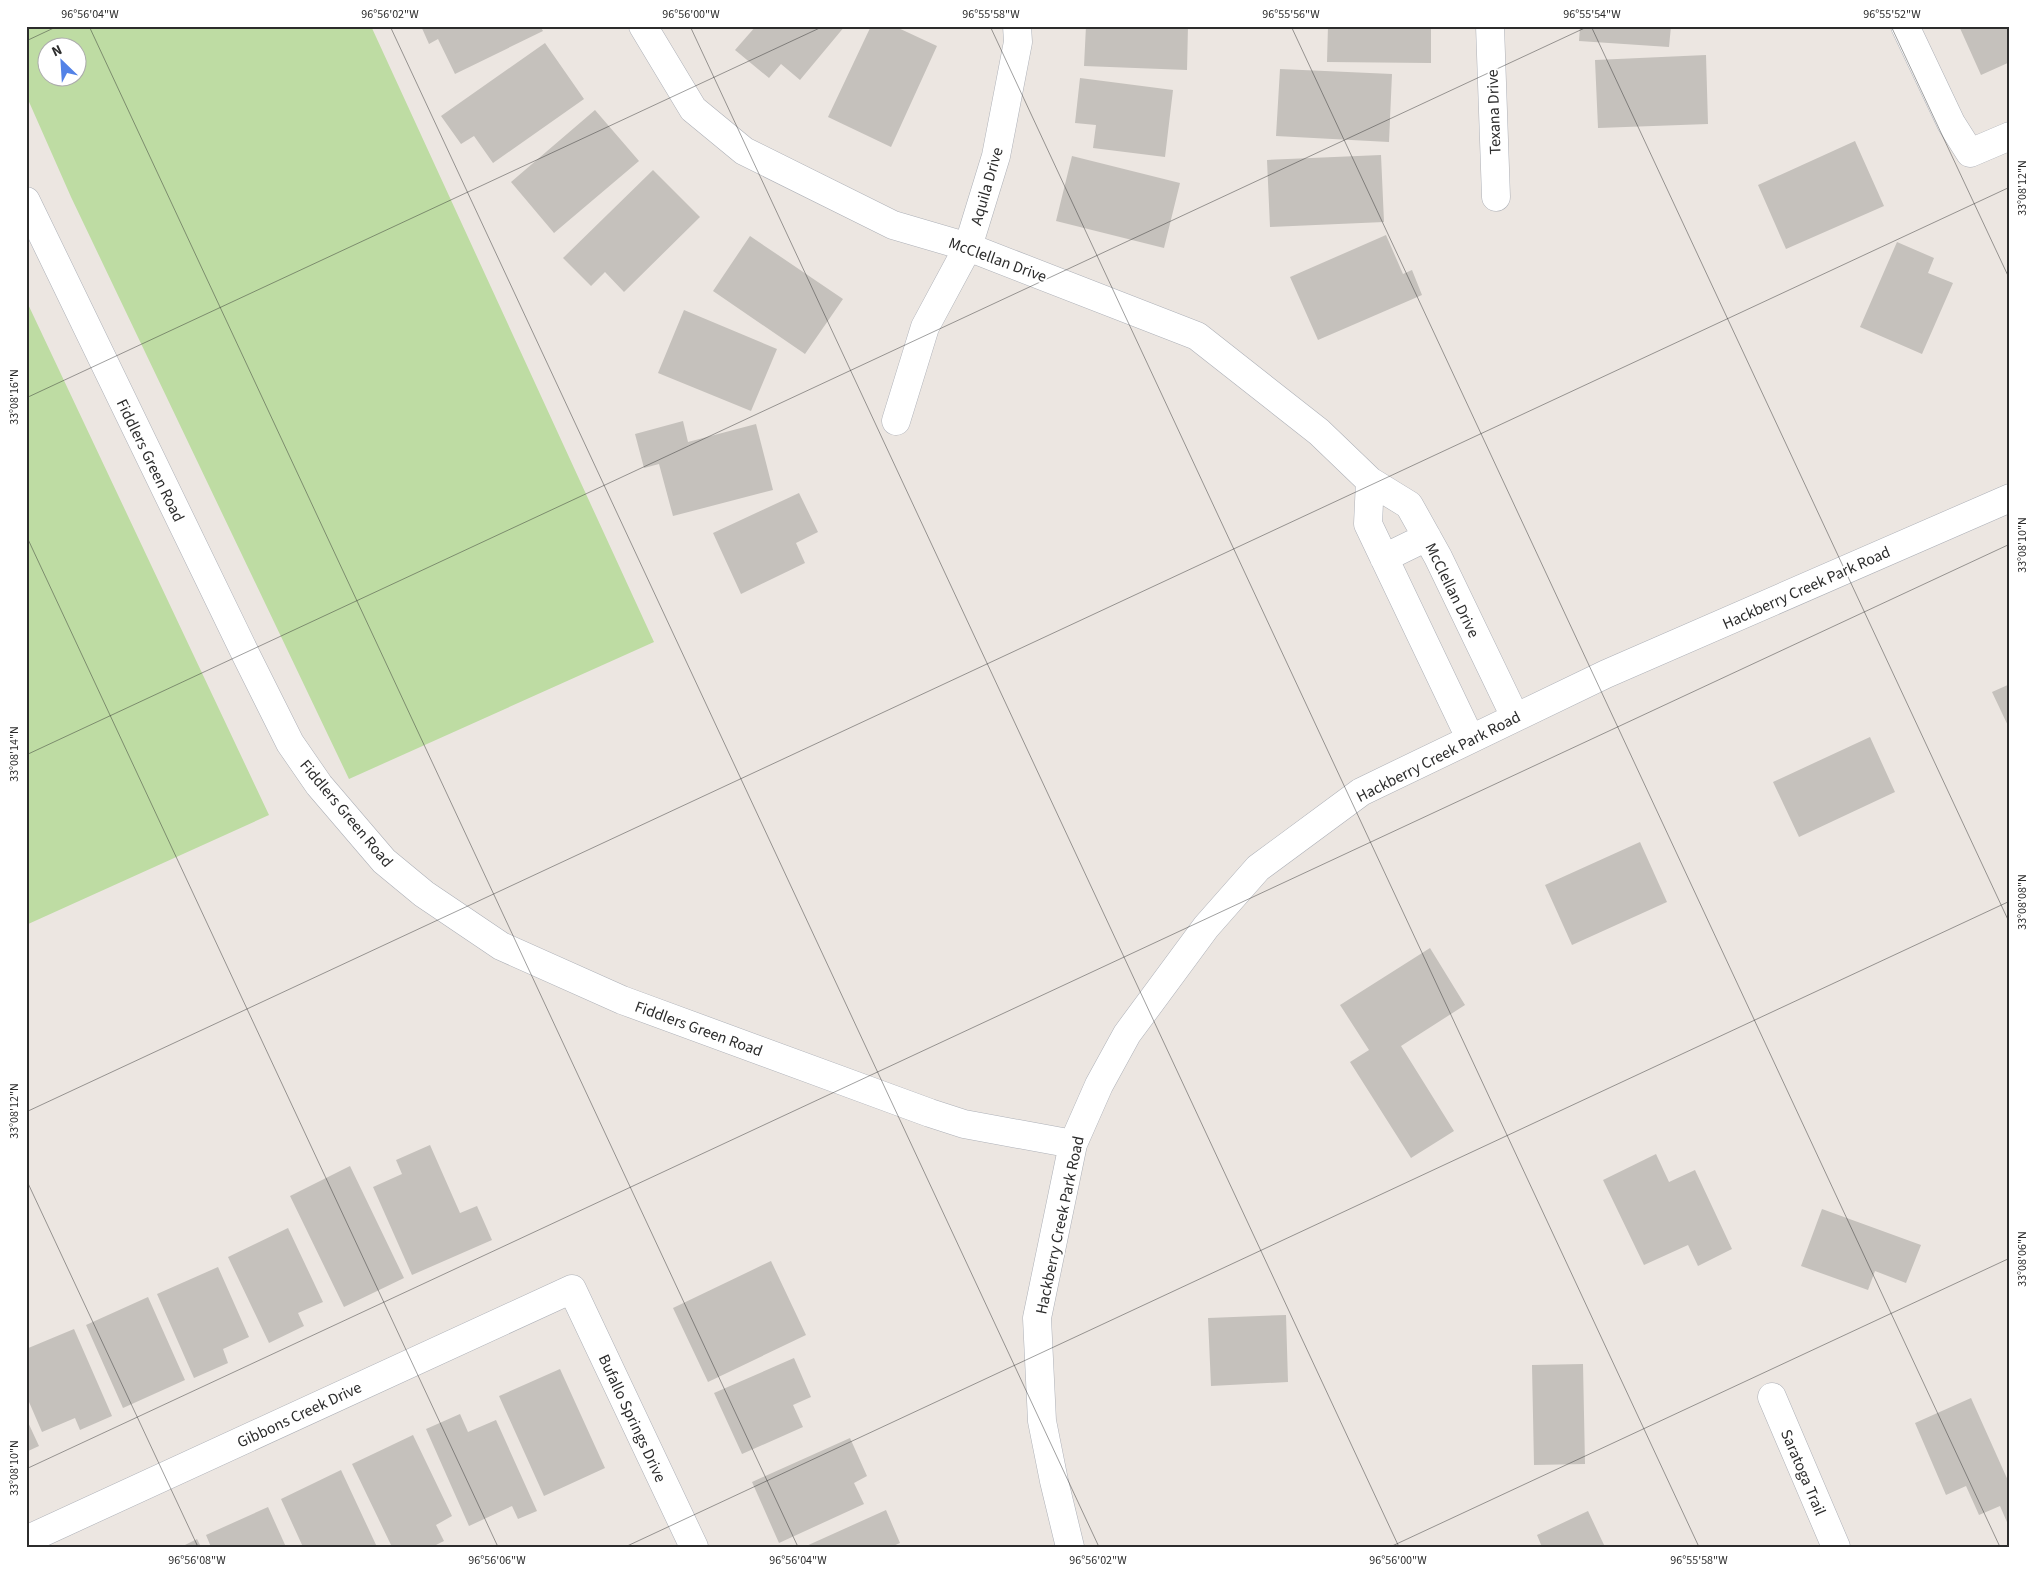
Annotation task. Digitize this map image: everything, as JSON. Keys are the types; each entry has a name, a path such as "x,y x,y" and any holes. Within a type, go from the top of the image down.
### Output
{"street":[{"name":"McClellan Drive","path":"643,26 693,109 744,151 893,225 968,247 1197,336 1319,432 1370,481 1410,505 1515,717"},
{"name":"Aquila Drive","path":"896,421 925,327 968,247 996,156 1018,42 1017,26"},
{"name":"Texana Drive","path":"1490,26 1496,197"},
{"path":"1905,26 1951,123 1970,153 2010,136"},
{"name":"Fiddlers Green Road","path":"26,201 241,646 290,743 320,785 384,861 424,894 501,946 622,1000 964,1124 1074,1144"},
{"path":"1370,481 1368,524 1470,738"},
{"name":"Hackberry Creek Park Road","path":"1070,1547 1042,1421 1037,1318 1074,1144 1099,1085 1127,1034 1206,927 1258,868 1361,792 1470,738 1606,674 2010,498"},
{"path":"1384,558 1427,537"},
{"name":"Gibbons Creek Drive","path":"26,1540 572,1289"},
{"name":"Bufallo Springs Drive","path":"572,1289 694,1547"},
{"name":"Saratoga Trail","path":"1772,1397 1836,1547"}],"green space":[{"path":"26,26 371,26 654,642 349,779 71,197 26,95"},
{"path":"26,300 269,815 26,925"}],"building":[{"path":"421,26 540,26 543,31 455,74 438,39 429,44"},
{"path":"756,26 845,26 800,80 781,64 769,78 735,50"},
{"path":"871,26 894,26 937,46 891,147 828,117"},
{"path":"1086,26 1188,26 1187,70 1084,66"},
{"path":"1328,26 1431,26 1431,63 1327,62"},
{"path":"1580,26 1671,26 1669,47 1579,41"},
{"path":"1959,26 2010,26 2010,62 1981,75"},
{"path":"545,43 584,99 493,163 474,136 461,144 441,116"},
{"path":"1706,55 1708,124 1598,128 1595,60"},
{"path":"1280,69 1392,74 1389,142 1276,136"},
{"path":"1080,78 1173,90 1165,157 1093,148 1096,125 1075,123"},
{"path":"595,110 639,161 554,233 511,182"},
{"path":"1855,141 1884,206 1786,249 1758,185"},
{"path":"1381,155 1384,222 1270,227 1267,160"},
{"path":"1072,156 1180,183 1164,248 1056,221"},
{"path":"653,170 700,217 624,292 605,272 591,286 563,258"},
{"path":"1386,235 1403,274 1412,270 1422,295 1318,340 1290,277"},
{"path":"750,236 843,299 805,354 713,291"},
{"path":"1897,242 1934,258 1928,273 1953,283 1922,354 1860,327"},
{"path":"684,310 777,349 751,411 658,373"},
{"path":"683,421 688,442 756,424 773,490 673,516 659,464 644,468 635,434"},
{"path":"799,493 818,532 796,543 805,563 741,594 713,533"},
{"path":"2010,684 2010,730 1992,692"},
{"path":"1870,737 1895,792 1799,837 1773,782"},
{"path":"1640,842 1667,902 1572,945 1545,885"},
{"path":"1430,948 1465,1005 1401,1046 1454,1131 1411,1158 1350,1062 1369,1050 1340,1005"},
{"path":"430,1145 460,1213 477,1206 492,1240 412,1275 373,1187 402,1174 396,1160"},
{"path":"1656,1154 1669,1182 1695,1170 1732,1249 1698,1266 1688,1245 1644,1265 1603,1180"},
{"path":"350,1166 404,1278 344,1307 290,1196"},
{"path":"1822,1209 1921,1245 1906,1283 1875,1271 1868,1290 1801,1266"},
{"path":"288,1228 323,1302 298,1313 304,1326 269,1343 228,1257"},
{"path":"771,1261 806,1335 708,1382 673,1308"},
{"path":"218,1267 249,1337 223,1349 228,1363 194,1378 157,1294"},
{"path":"148,1297 185,1380 123,1408 86,1325"},
{"path":"1286,1315 1288,1382 1211,1386 1208,1318"},
{"path":"74,1329 112,1416 80,1430 75,1418 42,1432 26,1395 26,1349"},
{"path":"794,1358 811,1397 793,1405 803,1427 742,1454 714,1393"},
{"path":"1583,1364 1585,1464 1534,1465 1532,1365"},
{"path":"560,1369 605,1468 544,1496 499,1396"},
{"path":"1971,1398 2010,1485 2010,1529 2000,1506 1979,1515 1966,1486 1946,1495 1915,1423"},
{"path":"460,1414 468,1432 496,1420 537,1511 518,1519 512,1506 469,1526 426,1429"},
{"path":"26,1418 39,1446 26,1452"},
{"path":"413,1435 452,1516 436,1525 444,1541 432,1547 392,1547 352,1464"},
{"path":"850,1438 867,1476 854,1483 864,1504 779,1543 752,1482"},
{"path":"341,1470 377,1547 303,1547 281,1499"},
{"path":"268,1507 286,1547 211,1547 206,1535"},
{"path":"886,1510 900,1543 891,1547 804,1547"},
{"path":"1588,1511 1605,1547 1542,1547 1537,1535"},
{"path":"197,1539 201,1547 181,1547"}]}
